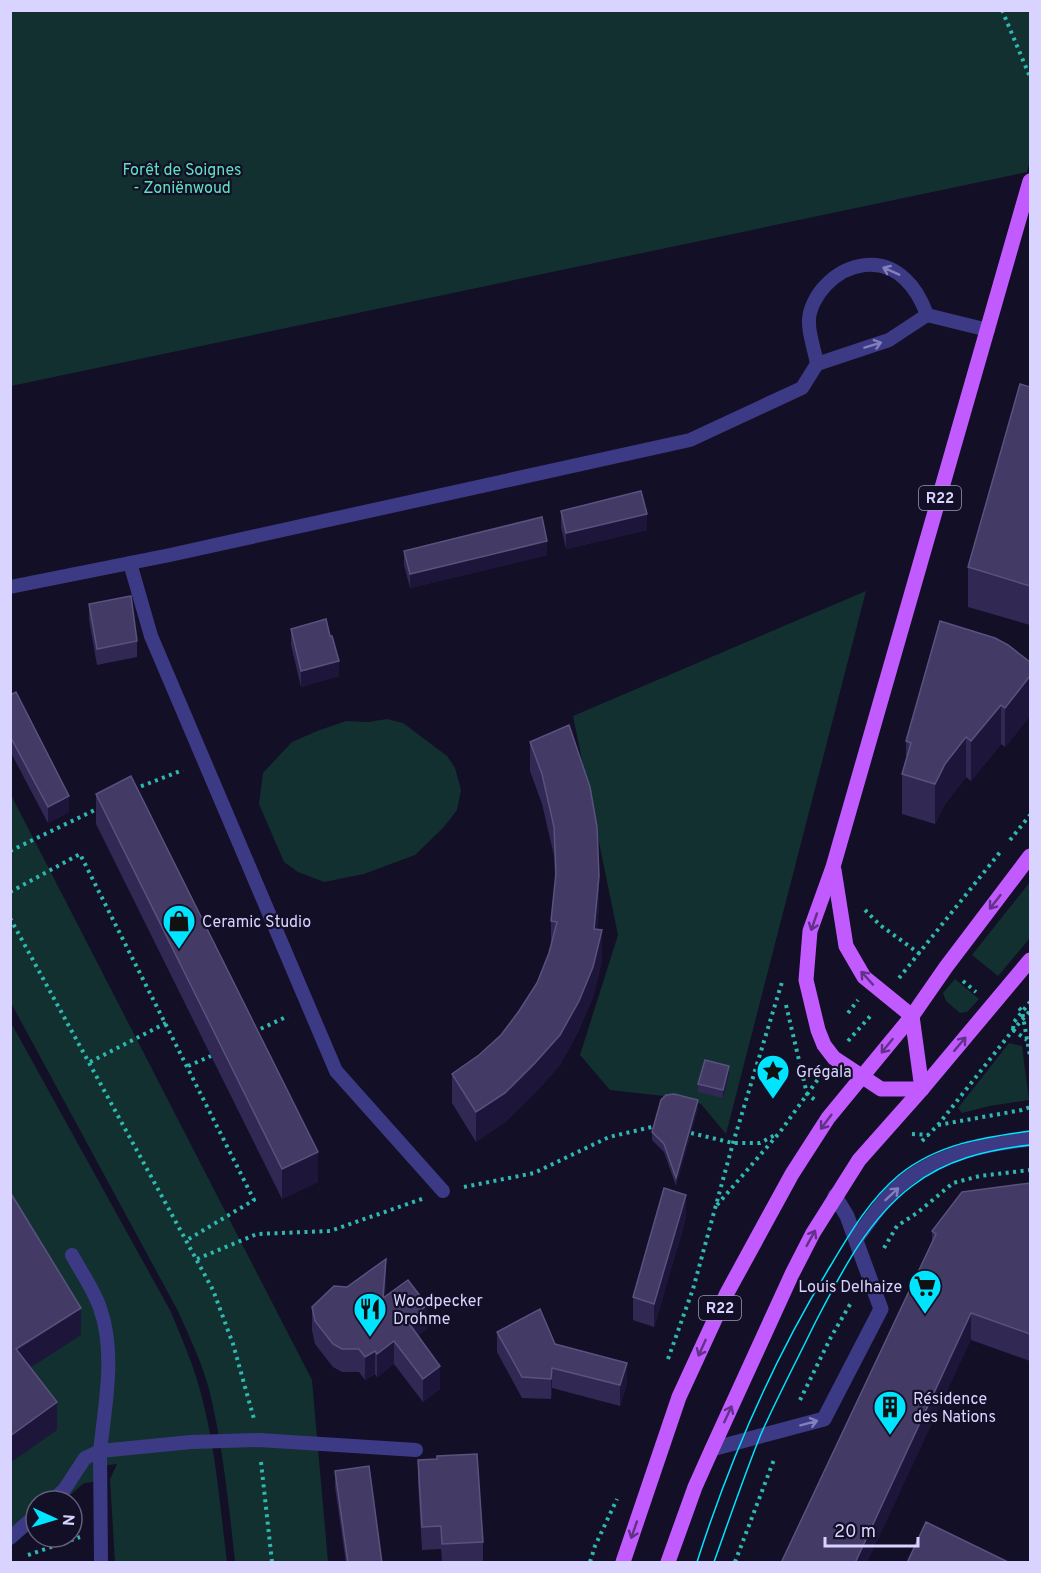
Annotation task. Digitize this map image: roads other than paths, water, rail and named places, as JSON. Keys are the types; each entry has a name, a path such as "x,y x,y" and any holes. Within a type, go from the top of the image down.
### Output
{"main road":[{"name":"R22","path":"623,1563 679,1398 727,1293 792,1174 819,1131 862,1076 834,1058 824,1045 818,1030 806,980 810,932 833,867 1030,181"},
{"path":"922,1089 881,1089 862,1076 912,1016 946,966 1030,856"},
{"name":"R22","path":"833,867 846,946 864,977 912,1016"},
{"path":"668,1563 695,1486 792,1274 835,1196 858,1160 922,1089 1030,960"},
{"path":"912,1016 922,1089"}],"street":[{"path":"856,1239 887,1198 927,1166 955,1153 1030,1139"},
{"path":"712,1449 824,1419 881,1309 847,1216 835,1196"}],"lane":[{"path":"818,364 808,322 812,306 822,290 836,275 850,267 867,265 886,268 904,278 919,295 927,315"},
{"path":"10,587 130,563 690,440 802,388 818,364 890,340 927,315 988,330"},
{"path":"130,563 151,636 336,1071 443,1191"},
{"path":"72,1255 100,1307 107,1339 107,1382 100,1450 102,1563"},
{"path":"65,1489 85,1458 100,1450 191,1442 259,1440 416,1450"},
{"path":"10,1538 24,1526"}],"tram line":[{"path":"697,1562 739,1447 772,1373 810,1300 861,1217 899,1175 929,1156 978,1139 1030,1131"},
{"path":"714,1562 767,1420 834,1286 868,1232 896,1200 912,1186 939,1169 983,1153 1030,1145"}],"place":[{"name":"Ceramic Studio","path":"179,950"},
{"name":"Grégala","path":"773,1100"},
{"name":"Louis Delhaize","path":"925,1315"},
{"name":"Woodpecker Drohme","path":"370,1338"},
{"name":"Résidence des Nations","path":"890,1436"}],"park label":[{"name":"Forêt de Soignes - Zoniënwoud","path":"182,178"}]}
